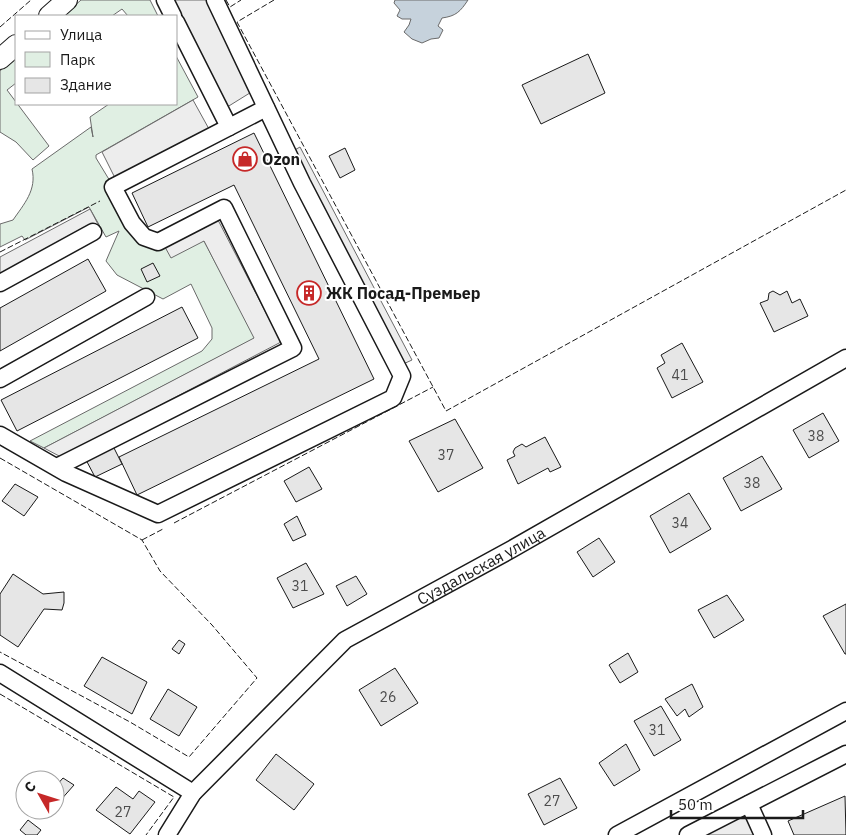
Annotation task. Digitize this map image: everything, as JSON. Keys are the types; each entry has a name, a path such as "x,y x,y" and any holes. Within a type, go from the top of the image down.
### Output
{"street":[{"path":"50,15 67,0"},
{"path":"165,0 172,15"},
{"path":"0,435 57,467 113,495 158,514 393,398 402,376 302,183 216,0"},
{"path":"178,26 229,127"},
{"path":"0,59 15,46"},
{"path":"57,467 293,348 224,208 158,242 144,237 132,223 114,187 266,108"},
{"path":"0,283 93,232"},
{"path":"0,379 146,297"},
{"name":"Суздальская улица","path":"167,835 194,793 345,640 512,549 846,358"},
{"path":"0,673 194,793"},
{"path":"617,835 846,711"},
{"path":"688,835 846,754"},
{"path":"749,804 763,835"}],"green space":[{"path":"81,0 150,0 158,15 127,15 122,9 113,15 64,15"},
{"path":"15,57 15,84 7,90 15,101 15,105 18,105 49,146 33,160 16,142 0,132 0,71"},
{"path":"178,60 198,97 96,155 96,158 144,237 204,241 255,338 44,448 30,441 202,351 212,339 212,328 191,284 163,299 117,275 106,261 119,231 106,237 89,207 25,240 22,236 0,247 0,224 13,220 25,202 33,184 32,169 91,127 93,137 90,117 108,105 178,105"}],"shaded area":[{"path":"169,0 210,0 253,91 224,109"},
{"path":"395,0 468,0 457,13 442,18 438,26 443,30 439,38 422,43 412,39 404,32 411,19 402,19 397,16 400,10 394,3"},
{"path":"193,100 209,129 116,180 102,152"},
{"path":"300,147 412,360 401,365 291,152"},
{"path":"90,209 99,226 0,277 0,257"},
{"path":"218,220 281,342 61,457 44,448 254,338 204,241 171,258 165,247"},
{"path":"749,804 763,835 688,835"}],"building":[{"path":"588,54 605,93 541,124 522,85"},
{"name":"ЖК Посад-Премьер","path":"254,133 374,379 137,495 119,457 319,359 234,185 148,227 132,193"},
{"path":"345,148 355,170 340,178 329,156"},
{"path":"88,259 106,291 0,351 0,308"},
{"path":"153,263 160,276 147,282 141,269"},
{"path":"773,291 780,295 787,291 792,303 800,299 808,316 774,332 760,303 768,300 769,293"},
{"path":"182,307 198,338 17,431 1,400"},
{"path":"682,343 703,382 672,398 657,368 665,363 661,355"},
{"path":"823,413 839,441 809,458 793,430"},
{"path":"455,419 483,468 438,492 409,441"},
{"path":"545,437 561,467 550,472 548,468 518,484 507,460 515,456 513,452 515,448 522,444 526,447"},
{"path":"112,444 122,464 95,477 85,458"},
{"path":"762,456 782,489 741,511 723,478"},
{"path":"309,467 322,489 296,502 284,481"},
{"path":"15,484 38,497 24,516 2,501"},
{"path":"689,493 711,529 670,553 650,516"},
{"path":"297,516 306,535 293,541 284,524"},
{"path":"599,538 615,562 593,577 577,552"},
{"path":"306,563 324,594 293,608 277,578"},
{"path":"13,574 43,594 64,592 62,610 44,609 18,647 0,635 0,594"},
{"path":"356,576 367,594 347,606 336,586"},
{"path":"727,595 744,620 714,638 698,610"},
{"path":"846,604 846,654 845,654 823,616"},
{"path":"179,640 185,644 179,654 172,649"},
{"path":"628,653 638,672 620,683 609,665"},
{"path":"102,657 147,682 132,714 84,686"},
{"path":"395,668 418,703 381,726 359,690"},
{"path":"692,684 703,707 689,717 685,709 677,716 665,699"},
{"path":"168,689 197,707 179,736 150,719"},
{"path":"661,706 681,740 654,756 634,721"},
{"path":"626,744 640,770 614,786 599,763"},
{"path":"276,754 314,784 294,810 256,780"},
{"path":"560,778 577,808 544,825 528,794"},
{"path":"65,779 74,785 65,795"},
{"path":"116,787 133,799 139,791 155,802 130,834 96,810"},
{"path":"845,796 846,835 794,835 788,821"},
{"path":"28,820 41,830 37,835 26,835 20,830"}],"fence":[{"path":"0,27 31,0"},
{"path":"226,0 230,7 241,0"},
{"path":"274,0 237,22 446,411 846,190"},
{"path":"0,252 100,201"},
{"path":"174,523 433,387"},
{"path":"0,458 142,540 160,571 212,625 257,678 189,757 130,722 0,652"},
{"path":"142,540 163,529"},
{"path":"0,694 174,797 146,835"}],"place":[{"name":"Ozon","path":"245,159"},
{"name":"ЖК Посад-Премьер","path":"309,293"}]}
